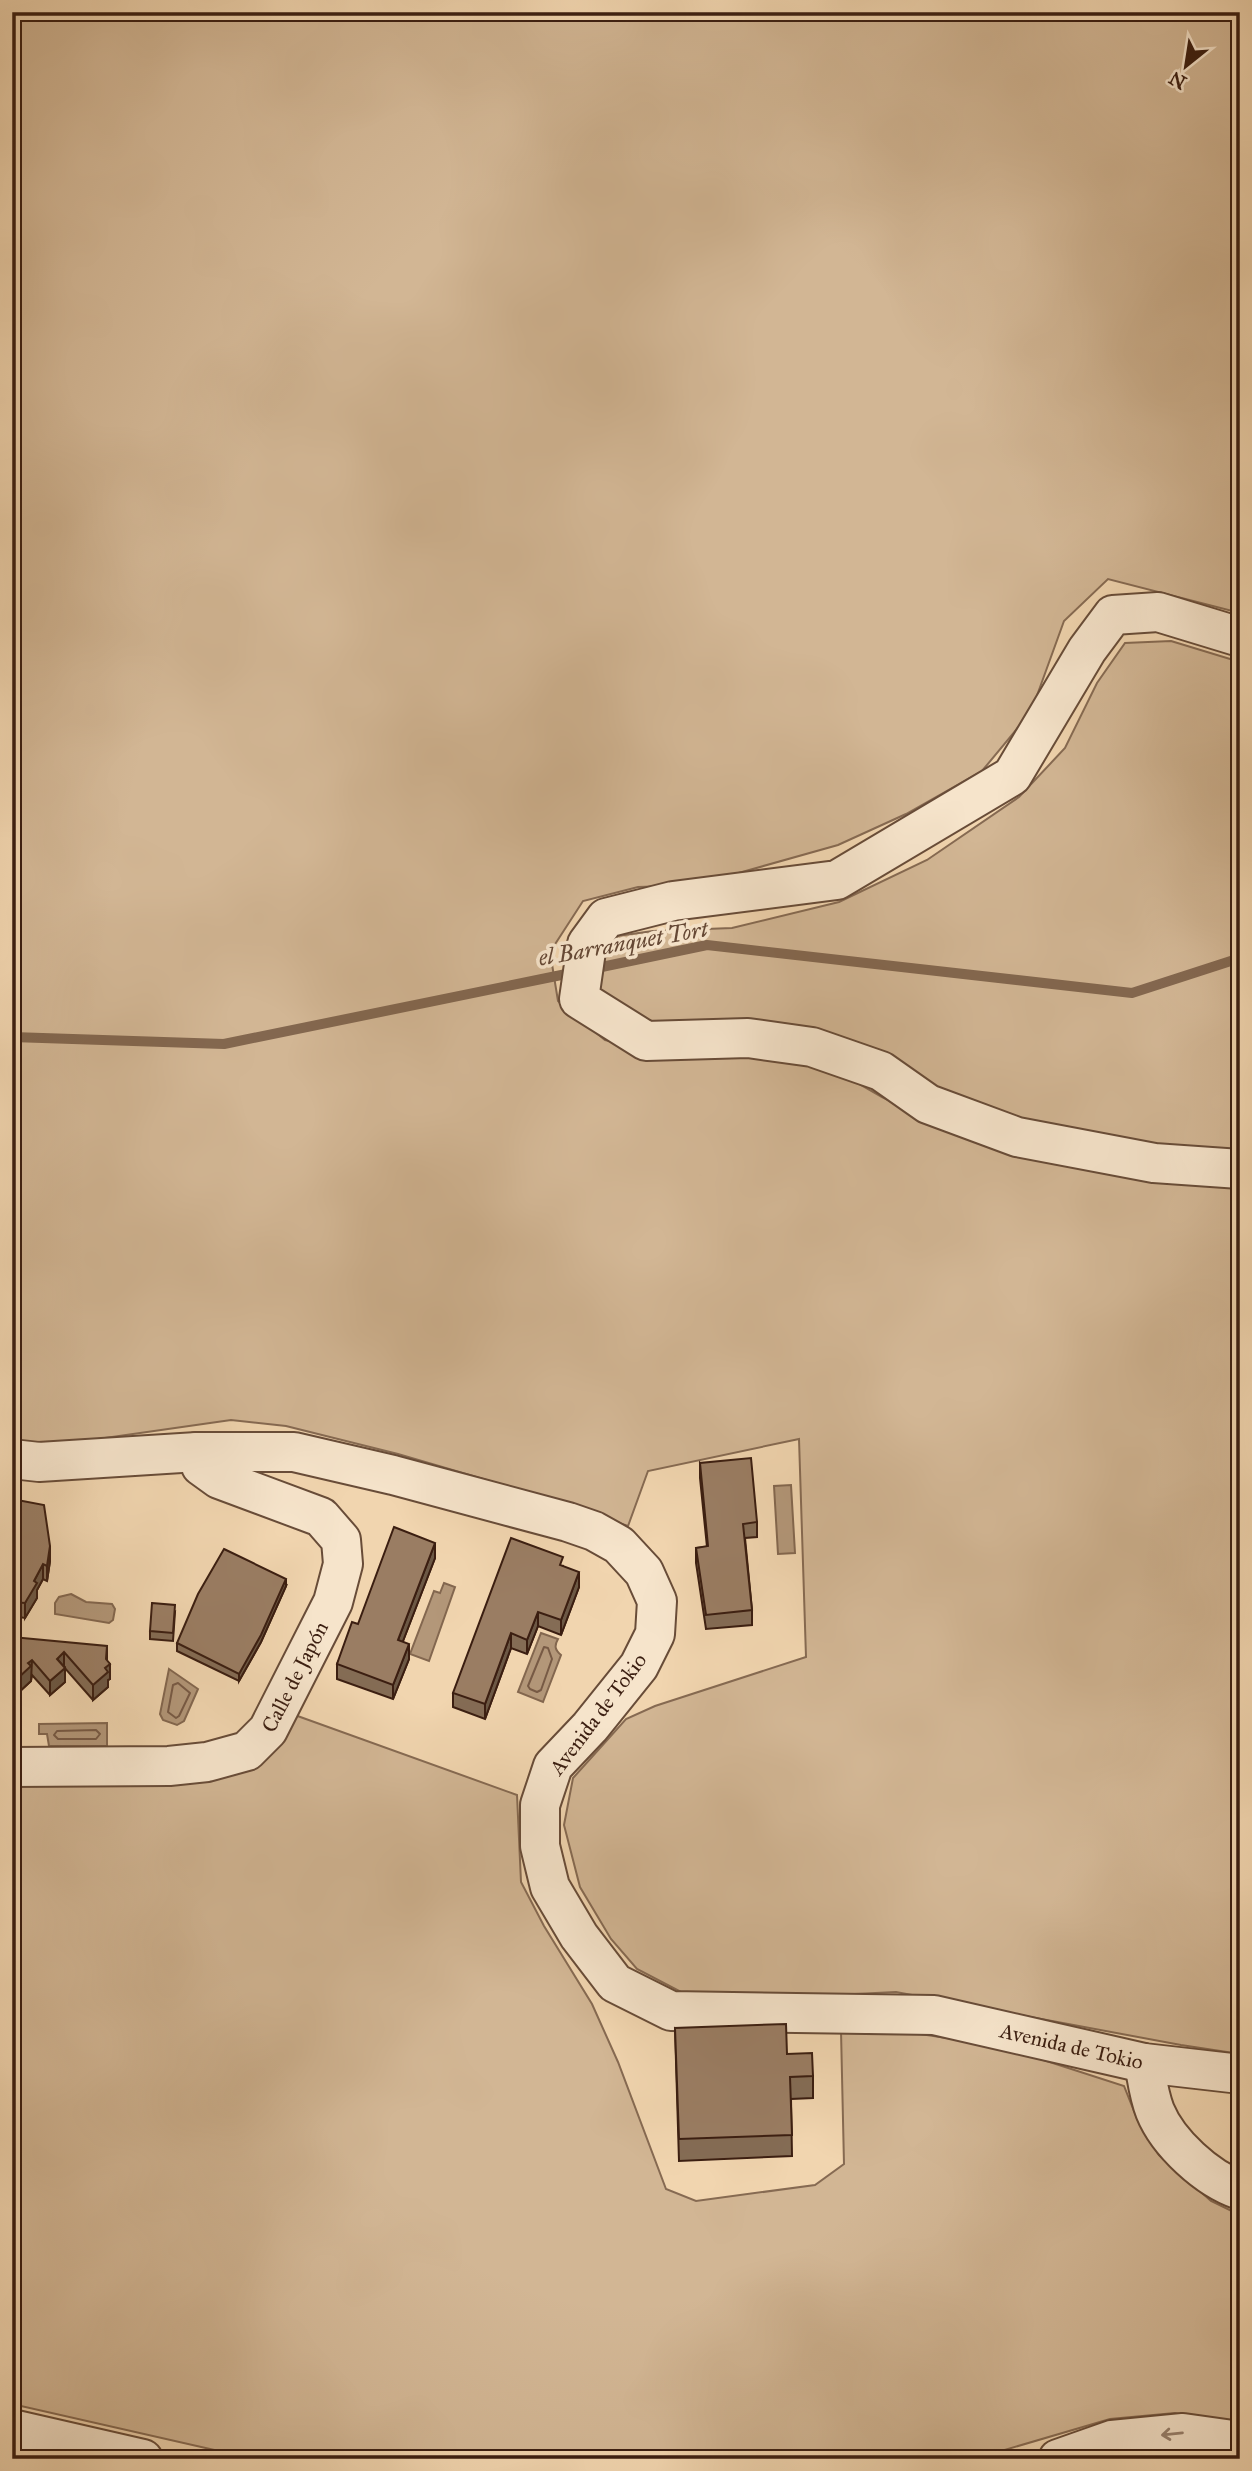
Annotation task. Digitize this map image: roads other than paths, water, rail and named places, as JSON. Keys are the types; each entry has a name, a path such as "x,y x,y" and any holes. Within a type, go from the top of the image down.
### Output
{"street":[{"path":"1240,637 1158,612 1113,615 1087,650 1012,776 837,880 673,901 606,918 587,944 579,999 646,1041 748,1038 812,1046 881,1071 928,1104 1017,1137 1154,1163 1240,1169"},
{"name":"Avenida de Tokio","path":"12,1459 39,1462 197,1452 294,1451 452,1490 594,1531 619,1545 644,1572 657,1601 654,1634 639,1666 590,1727 552,1766 540,1805 540,1846 550,1887 579,1937 615,1983 671,2011 934,2015 1144,2063 1240,2074"},
{"name":"Calle de Japón","path":"12,1767 169,1766 207,1762 247,1751 268,1730 333,1602 343,1564 341,1540 321,1517 219,1479 201,1466 197,1452"},
{"path":"1144,2063 1155,2112 1170,2134 1192,2162 1240,2190"},
{"path":"12,2429 143,2459"},
{"path":"1058,2459 1112,2440 1183,2432 1240,2441"}],"water":[{"path":"791,1485 795,1553 778,1554 774,1486"},
{"path":"444,1583 455,1587 429,1661 410,1654 434,1591 440,1593"},
{"path":"71,1594 86,1602 112,1604 115,1609 113,1620 109,1623 55,1614 55,1603 59,1597"},
{"path":"541,1633 558,1639 556,1648 561,1655 543,1702 518,1692"},
{"path":"169,1669 198,1689 184,1721 177,1725 163,1720 160,1714"},
{"path":"107,1723 107,1746 49,1746 47,1734 39,1734 39,1724"}],"waterway":[{"name":"el Barranquet Tort","path":"592,969 707,945 1132,993 1240,958"},
{"name":"el Barranquet Tort","path":"12,1037 224,1044 576,972"}]}
